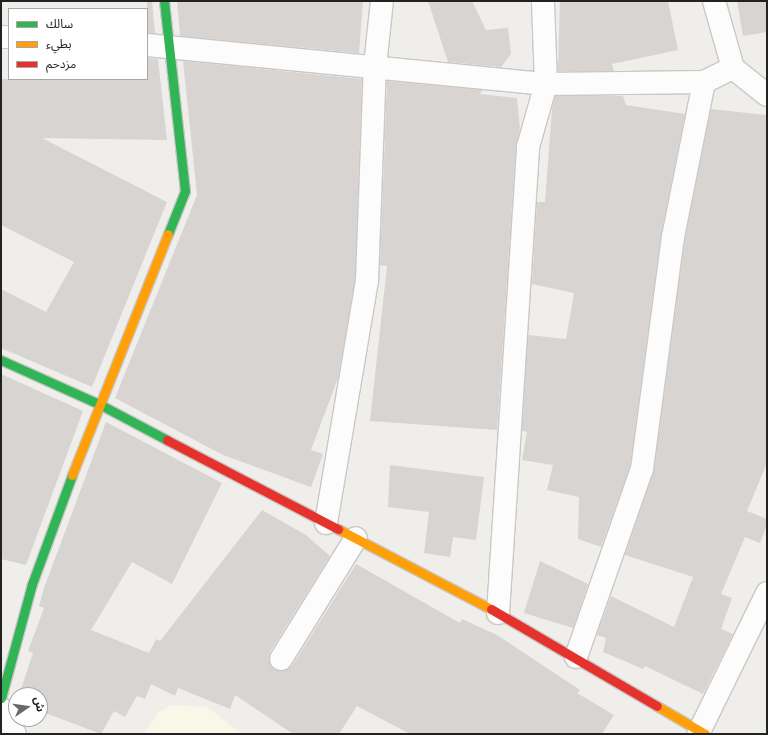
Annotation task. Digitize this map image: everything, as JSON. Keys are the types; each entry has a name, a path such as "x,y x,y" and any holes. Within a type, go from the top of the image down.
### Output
{"street":[{"path":"1,698 32,584 99,404 185,190 157,45 164,1"},
{"path":"326,522 367,281 375,66 382,1"},
{"path":"498,613 528,147 546,84 543,1"},
{"path":"714,1 733,68 767,95"},
{"path":"157,45 546,84 704,82 733,68"},
{"path":"576,657 642,469 673,237 704,82"},
{"path":"1,360 99,404 498,613 576,657 701,733 767,593"},
{"path":"281,659 356,538"},
{"path":"1,709 15,734"}],"shaded area":[{"path":"171,705 207,707 242,734 144,734 158,713"}],"building":[{"path":"147,1 152,1 155,33 148,33"},
{"path":"177,1 363,1 359,53 180,36"},
{"path":"428,1 472,1 486,30 508,28 511,54 501,67 448,62"},
{"path":"560,1 668,1 678,50 612,64 614,71 558,71"},
{"path":"737,1 767,1 767,32 743,36"},
{"path":"148,58 158,59 167,140 42,138 167,202 92,387 1,348 1,289 46,312 74,262 1,225 1,79 148,80"},
{"path":"183,61 362,79 355,280 338,378 311,450 323,454 311,487 223,455 115,398 197,195"},
{"path":"387,81 483,90 480,94 517,98 520,128 516,146 497,430 370,421 387,266 380,265"},
{"path":"555,96 623,96 626,105 685,114 661,235 630,466 601,547 578,539 579,497 547,490 553,465 522,460 527,432 522,431 528,335 566,339 574,293 532,284 537,202 545,202 552,109"},
{"path":"711,109 767,115 767,463 747,511 767,519 767,525 760,543 745,537 721,594 732,598 721,629 733,634 703,694 645,666 643,669 603,652 606,638 597,635 611,596 674,627 693,577 625,555 654,471 685,239"},
{"path":"1,374 83,411 26,565 1,559"},
{"path":"106,422 222,483 172,584 132,562 91,630 149,653 156,639 160,641 262,510 306,535 330,556 270,652 269,659 274,669 281,671 292,666 356,564 460,623 462,619 497,635 580,690 577,693 614,715 602,734 410,734 357,706 339,734 293,734 235,695 230,709 178,688 175,696 151,684 145,699 137,696 125,717 114,711 101,734 48,714 48,687 22,687 33,653 28,651 44,608 39,606 44,588"},
{"path":"390,465 484,477 476,540 453,537 450,557 424,553 429,512 388,507"},
{"path":"540,561 588,584 573,628 524,613"}],"traffic: fast":[{"path":"164,1 185,191 168,234"},
{"path":"1,360 99,404 167,440"},
{"path":"1,698 32,584 72,475"}],"traffic: slow":[{"path":"72,475 168,234"},
{"path":"338,529 491,609"},
{"path":"657,706 705,734"}],"traffic: jam":[{"path":"167,440 338,529"},
{"path":"491,609 657,706"}]}
